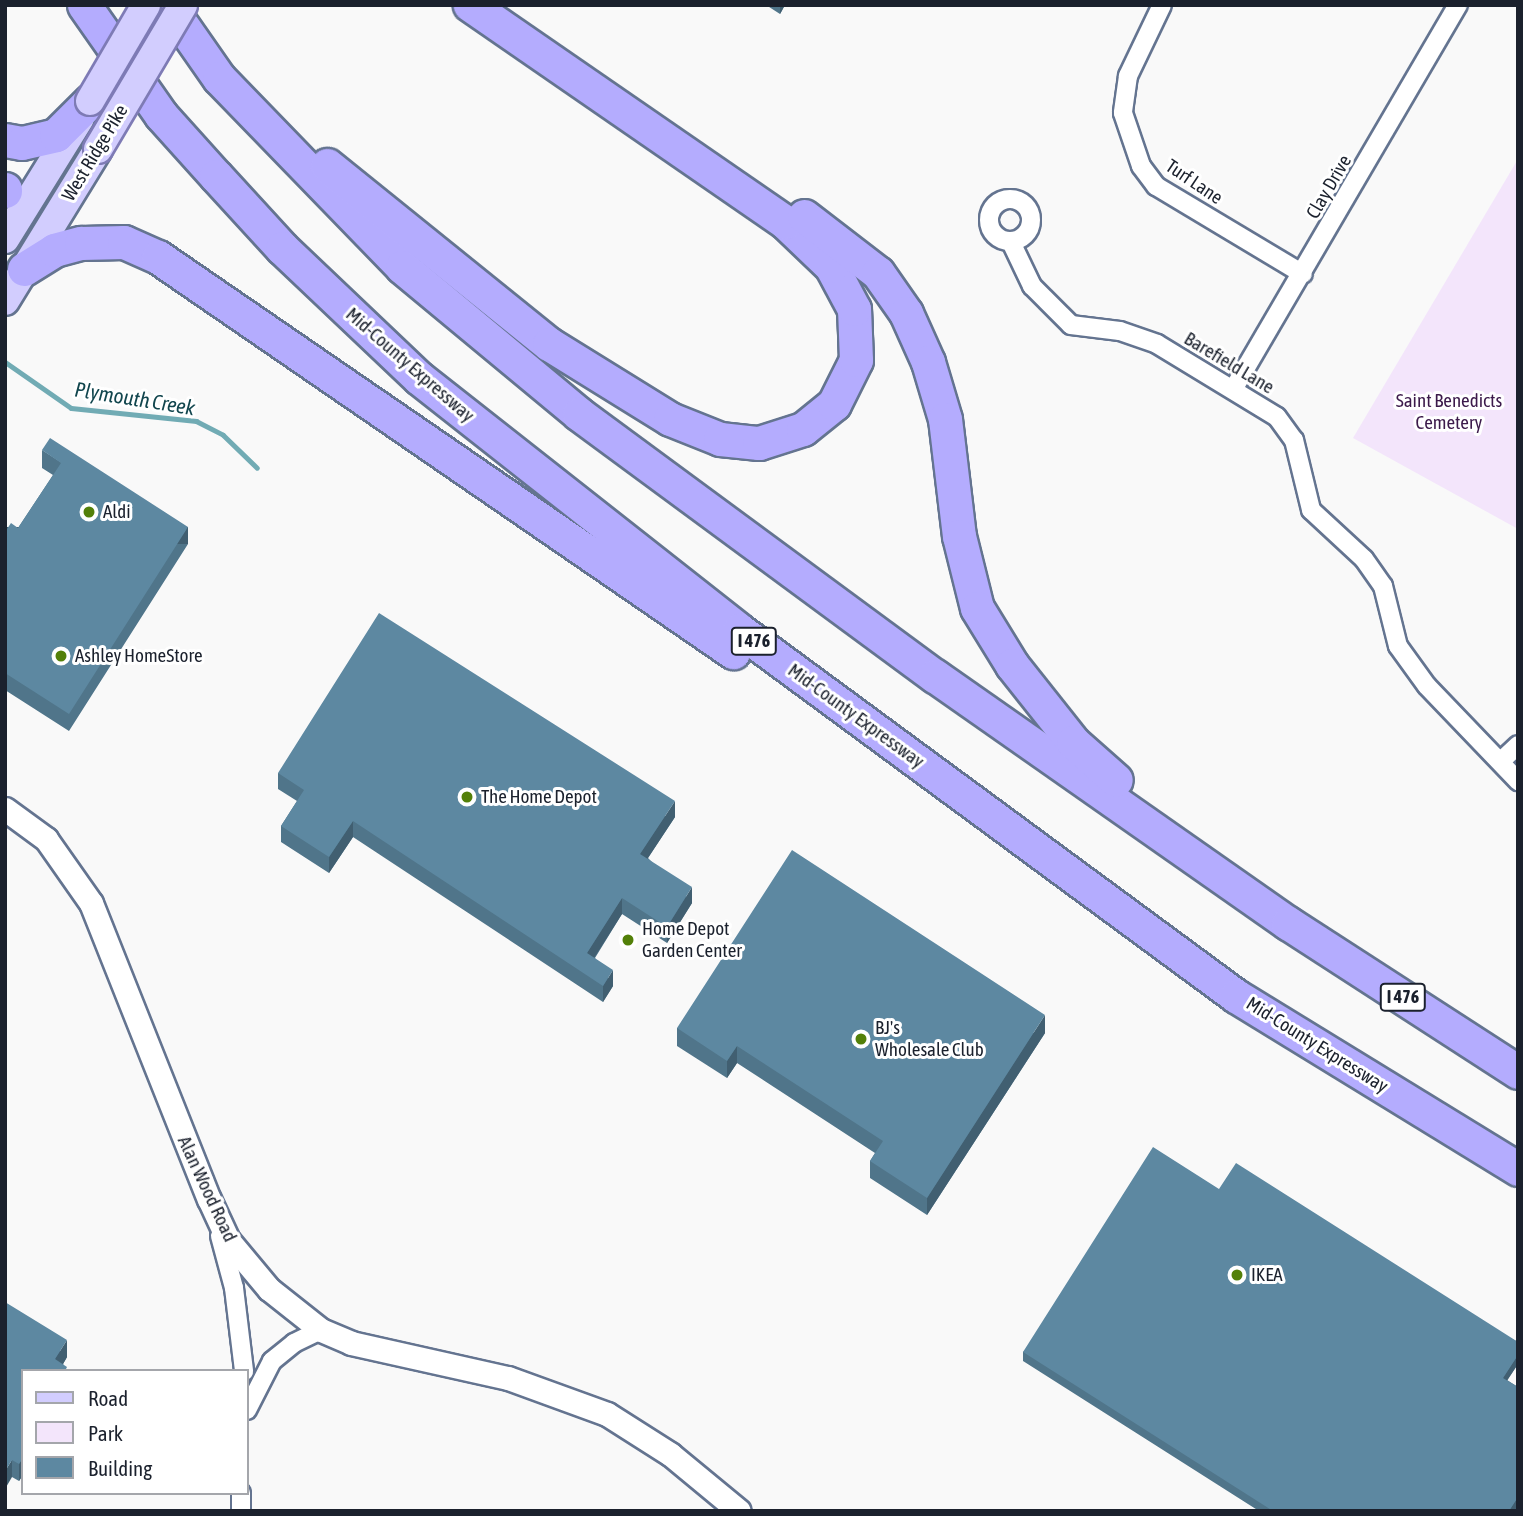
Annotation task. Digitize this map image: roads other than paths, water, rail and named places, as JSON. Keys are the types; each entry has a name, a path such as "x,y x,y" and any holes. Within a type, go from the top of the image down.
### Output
{"highway":[{"name":"Mid-County Expressway","path":"84,5 161,115 188,146 282,248 419,378 740,631 1236,996 1518,1169"},
{"name":"I 476","path":"168,5 219,78 401,267 579,414 935,676 1288,923 1518,1072"},
{"path":"219,78 549,344 670,419 720,439 759,443 803,429 834,404 856,360 854,309 831,265 785,222 470,5"},
{"path":"498,5 828,232 878,272 906,313 928,362 945,419 958,536 978,608 1012,665 1073,742 1288,923"},
{"path":"5,140 22,143 56,135 90,101"},
{"path":"24,269 54,250 81,243 124,242 158,257 1236,996"}],"main road":[{"name":"West Ridge Pike","path":"5,239 146,5"},
{"name":"West Ridge Pike","path":"5,301 183,5"}],"street":[{"name":"Turf Lane","path":"1162,5 1128,76 1123,113 1140,166 1156,186 1303,274"},
{"name":"Clay Drive","path":"1234,388 1458,5"},
{"name":"Barefield Lane","path":"1011,242 1031,286 1071,325 1120,331 1157,344 1261,403 1286,428 1294,440 1311,510 1364,559 1383,586 1398,646 1427,686 1518,781"},
{"path":"1501,761 1518,745"},
{"name":"Alan Wood Road","path":"5,810 46,839 91,903 209,1199 228,1240 247,1265 292,1310 321,1329 396,1356 508,1378 607,1413 670,1454 739,1511"},
{"path":"209,1199 234,1287 244,1369"},
{"path":"248,1408 272,1361 321,1329"}],"waterway":[{"name":"Plymouth Creek","path":"5,362 71,408 196,421 223,435 257,468"}],"place":[{"name":"Aldi","path":"89,512"},
{"name":"Ashley HomeStore","path":"61,656"},
{"name":"The Home Depot","path":"467,797"},
{"name":"Home Depot Garden Center","path":"628,940"},
{"name":"BJ's Wholesale Club","path":"861,1039"},
{"name":"IKEA","path":"1237,1275"}],"park label":[{"name":"Saint Benedicts Cemetery","path":"1449,412"}]}
